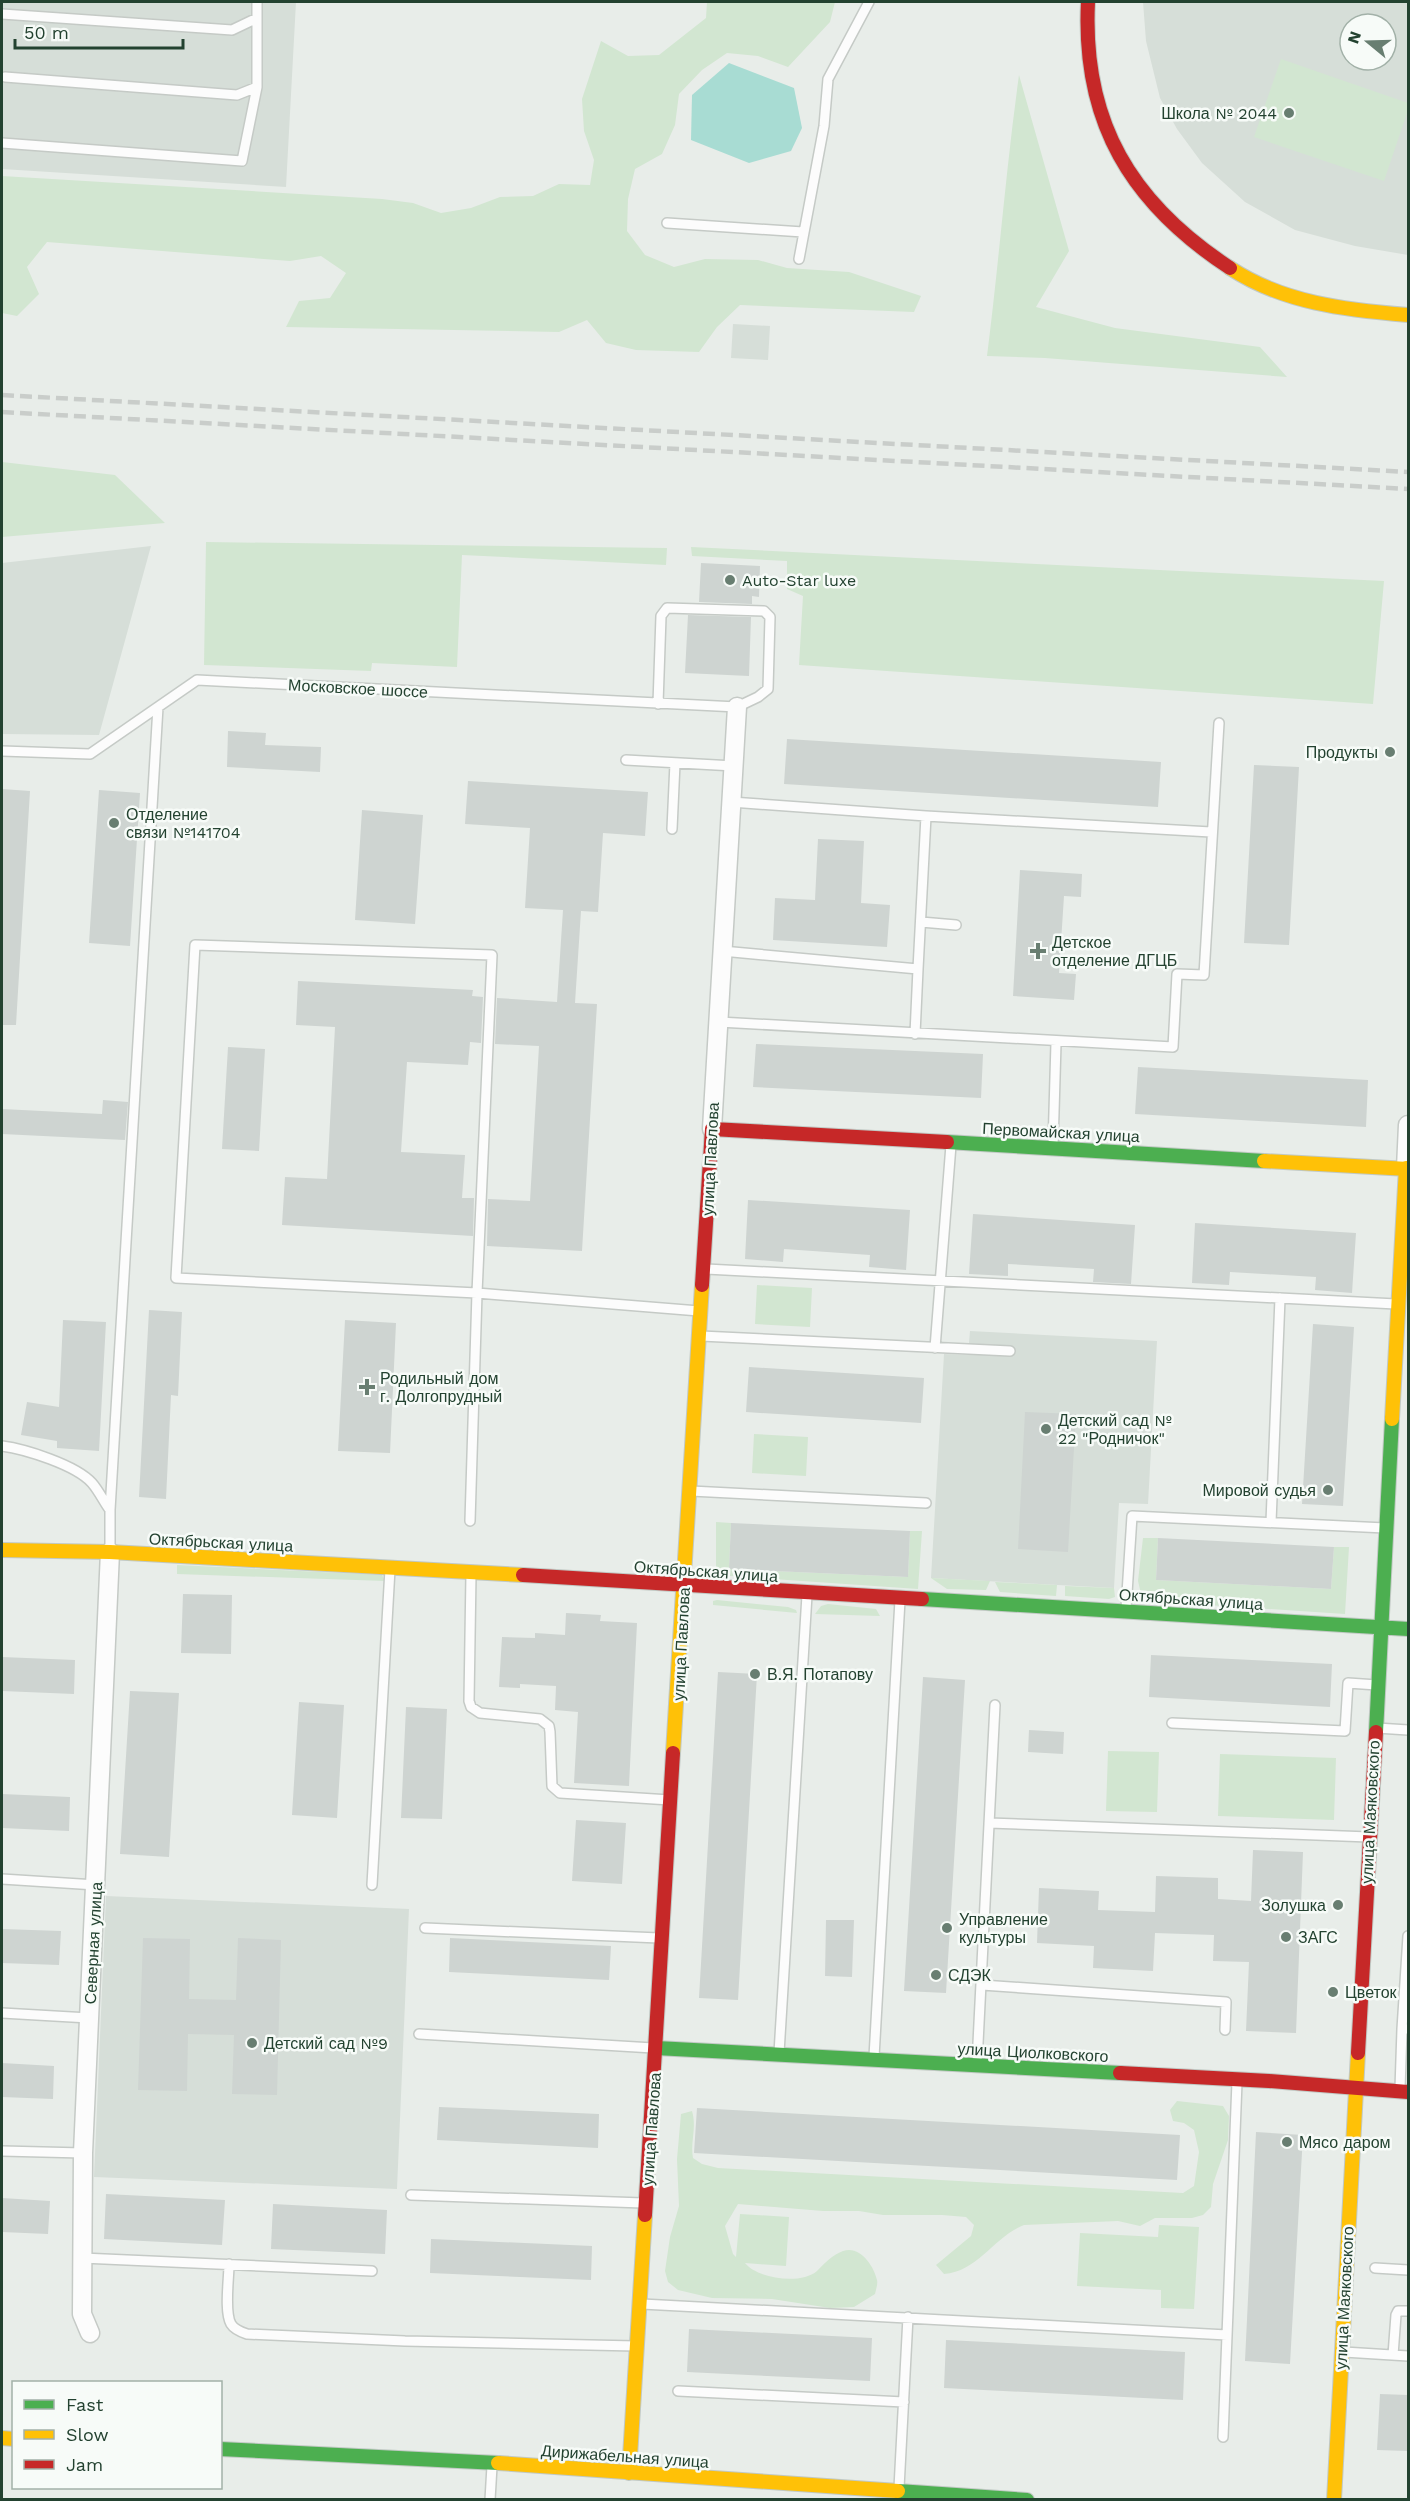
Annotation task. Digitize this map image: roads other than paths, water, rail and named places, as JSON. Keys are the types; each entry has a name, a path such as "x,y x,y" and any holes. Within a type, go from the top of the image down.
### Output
{"street":[{"path":"1088,2 1086,40 1089,68 1097,102 1109,134 1129,170 1152,203 1179,232 1203,252 1236,273 1268,288 1305,300 1346,309 1408,315"},
{"name":"улица Павлова","path":"629,2473 672,1800 737,707"},
{"name":"улица Маяковского","path":"1334,2499 1380,1627 1386,1528 1402,1358 1399,1304 1408,1125"},
{"name":"Первомайская улица","path":"712,1129 1407,1168"},
{"name":"Октябрьская улица","path":"2,1550 110,1552 390,1567 900,1600 1126,1611 1408,1629"},
{"name":"Северная улица","path":"90,2332 82,2314 83,2154 110,1552"},
{"name":"улица Циолковского","path":"656,2048 1237,2080 1404,2092"},
{"name":"Дирижабельная улица","path":"222,2449 492,2463 1027,2499"}],"lane":[{"path":"2,143 242,161 256,87 257,2"},
{"path":"799,259 824,126 828,79 869,2"},
{"path":"2,14 232,30 257,18"},
{"path":"5,77 237,95 256,87"},
{"path":"667,223 803,232"},
{"path":"658,704 662,616 667,608 764,611 770,617 771,626 768,689 758,697 737,707"},
{"name":"Московское шоссе","path":"2,752 90,754 197,680 737,707"},
{"path":"110,1552 158,707"},
{"path":"718,1022 1056,1043 1173,1047 1177,974 1203,975 1219,723"},
{"path":"626,760 734,766"},
{"path":"672,829 675,763"},
{"path":"731,802 926,816 1211,832"},
{"path":"915,1034 926,816"},
{"path":"921,922 956,925"},
{"path":"470,1521 477,1293 492,955 195,945 176,1278 477,1293 701,1312"},
{"path":"722,951 918,969"},
{"path":"1053,1148 1056,1043"},
{"path":"935,1348 951,1143"},
{"path":"704,1269 1399,1304"},
{"path":"1271,1522 1280,1298"},
{"path":"700,1336 1010,1351"},
{"path":"2,1446 34,1453 66,1466 90,1481 111,1510"},
{"path":"690,1491 926,1503"},
{"path":"1126,1611 1132,1516 1386,1528"},
{"path":"372,1886 390,1567"},
{"path":"471,1572 469,1701 471,1707 480,1713 540,1719 549,1726 552,1786 560,1793 672,1800"},
{"path":"779,2054 807,1594"},
{"path":"874,2059 900,1600"},
{"path":"1172,1723 1345,1731 1348,1683 1377,1685"},
{"path":"977,2065 995,1705"},
{"path":"1375,1728 1408,1730"},
{"path":"989,1823 1369,1837"},
{"path":"2,1880 96,1885"},
{"path":"425,1928 663,1938"},
{"path":"1404,2092 1408,1936"},
{"path":"982,1985 1226,2002 1225,2030"},
{"path":"2,2013 89,2018"},
{"path":"419,2034 656,2048"},
{"path":"1223,2437 1237,2080"},
{"path":"2,2151 83,2154"},
{"path":"411,2195 646,2203"},
{"path":"82,2258 372,2271"},
{"path":"229,2264 228,2312 230,2323 247,2334 405,2341 637,2346"},
{"path":"1375,2268 1408,2270"},
{"path":"640,2304 1227,2335"},
{"path":"1393,2355 1396,2315 1398,2311 1408,2311"},
{"path":"899,2490 908,2317"},
{"path":"1341,2352 1408,2356"},
{"path":"678,2391 904,2402"},
{"path":"490,2499 492,2463"}],"water":[{"path":"729,63 794,88 802,128 791,151 749,163 691,140 692,95"}],"railway":[{"path":"2,395 1408,472"},
{"path":"2,412 1408,489"}],"place":[{"name":"Школа № 2044","path":"1289,113"},
{"name":"Auto-Star luxe","path":"730,580"},
{"name":"Продукты","path":"1390,752"},
{"name":"Отделение связи №141704","path":"114,823"},
{"name":"Детское отделение ДГЦБ","path":"1038,951"},
{"name":"Родильный дом г. Долгопрудный","path":"367,1387"},
{"name":"Детский сад № 22 \"Родничок\"","path":"1046,1429"},
{"name":"Мировой судья","path":"1328,1490"},
{"name":"В.Я. Потапову","path":"755,1674"},
{"name":"Золушка","path":"1338,1905"},
{"name":"Управление культуры","path":"947,1928"},
{"name":"ЗАГС","path":"1286,1937"},
{"name":"СДЭК","path":"936,1975"},
{"name":"Цветок","path":"1333,1992"},
{"name":"Детский сад №9","path":"252,2043"},
{"name":"Мясо даром","path":"1287,2142"}]}
